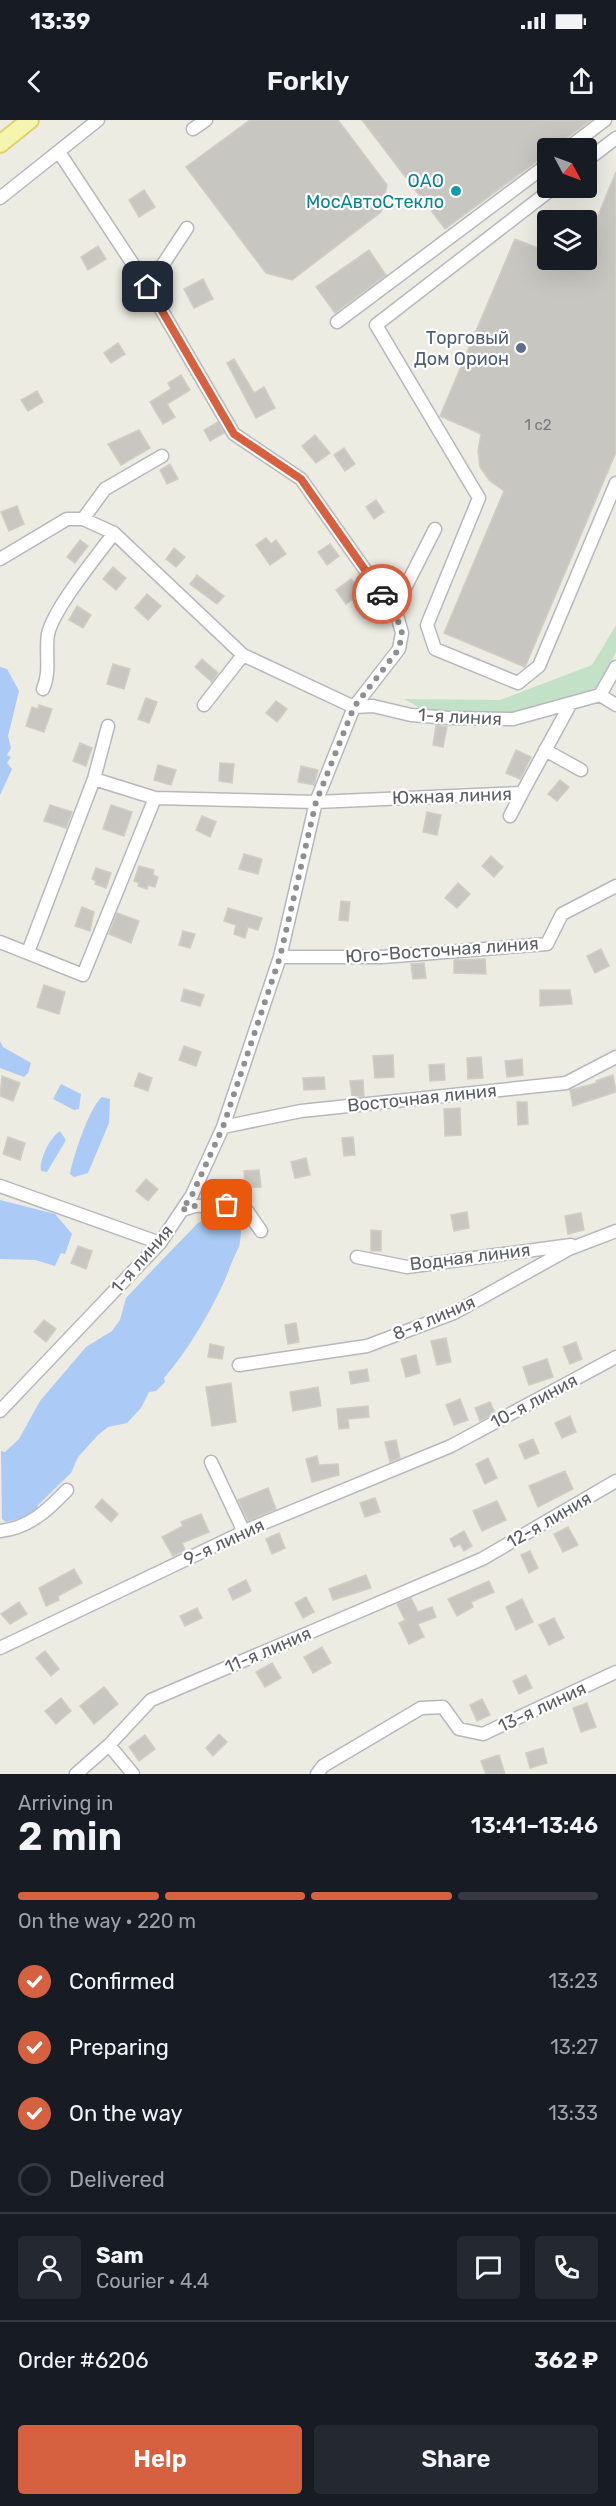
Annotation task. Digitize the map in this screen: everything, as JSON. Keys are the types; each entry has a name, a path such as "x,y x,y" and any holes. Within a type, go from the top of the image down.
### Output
{"main road":[{"path":"0,144 30,120"}],"street":[{"path":"0,198 98,120"},
{"path":"193,129 206,120"},
{"path":"581,138 605,120"},
{"path":"597,153 616,138"},
{"name":"1-я линия","path":"0,1411 160,1243 192,1195 223,1127 280,957 316,802 354,707 399,649 402,633 396,615 389,604 301,479 234,434 148,287 59,152"},
{"path":"337,321 537,172"},
{"path":"540,198 376,325 479,498 427,625 435,649 518,683 539,666 616,483"},
{"path":"148,287 187,228"},
{"path":"83,519 105,489 162,456"},
{"path":"0,559 67,519 83,519 114,533 243,655 354,707"},
{"path":"389,604 406,586 435,529"},
{"path":"43,689 46,680 48,633 69,594 114,533"},
{"path":"204,705 243,655"},
{"path":"616,667 600,695 616,705"},
{"name":"1-я линия","path":"354,707 372,706 411,714 450,718 513,719 600,695"},
{"name":"Южная линия","path":"316,802 522,793 571,703"},
{"path":"28,952 94,779 108,726"},
{"path":"545,750 581,770"},
{"path":"94,779 155,798 316,802"},
{"path":"510,816 522,793"},
{"path":"0,942 82,975 155,798"},
{"name":"Юго-Восточная линия","path":"280,957 382,957 547,944 562,914 616,886"},
{"name":"Восточная линия","path":"223,1127 301,1111 566,1083 616,1057"},
{"path":"0,1185 160,1243"},
{"path":"182,1210 195,1206 243,1205 261,1231"},
{"name":"8-я линия","path":"239,1365 367,1346 454,1313 569,1249 616,1231"},
{"name":"Водная линия","path":"357,1257 407,1267 584,1243"},
{"name":"10-я линия","path":"452,1446 616,1357"},
{"name":"9-я линия","path":"0,1648 244,1532 452,1446"},
{"path":"211,1462 244,1532"},
{"name":"12-я линия","path":"482,1559 616,1481"},
{"path":"0,1531 19,1527 44,1514 67,1490"},
{"name":"11-я линия","path":"76,1774 109,1745 151,1700 482,1559"},
{"name":"13-я линия","path":"317,1774 323,1766 421,1708 443,1707 459,1729 483,1734 616,1672"},
{"path":"109,1745 133,1774"}],"green space":[{"path":"616,625 616,652 599,686 571,700 513,717 419,713 417,706 404,699 500,700 592,665"}],"water":[{"path":"0,667 7,669 19,691 8,736 11,748 7,755 11,757 7,763 12,769 0,795"},
{"path":"0,1041 3,1047 31,1063 24,1077 0,1068"},
{"path":"61,1084 81,1094 79,1109 74,1110 53,1099"},
{"path":"102,1097 110,1099 109,1123 88,1173 74,1177 70,1174 78,1145 92,1110"},
{"path":"60,1131 66,1140 47,1172 41,1171 46,1149"},
{"path":"0,1200 55,1214 72,1234 65,1254 61,1253 55,1266 35,1260 0,1259"},
{"path":"237,1211 241,1224 239,1247 211,1307 197,1332 164,1378 165,1382 156,1391 149,1392 141,1408 127,1423 108,1427 98,1435 78,1457 71,1473 38,1505 37,1510 30,1516 6,1522 2,1519 1,1451 5,1452 19,1439 40,1401 86,1347 112,1331 120,1320 126,1298 198,1223 213,1215"}],"building":[{"path":"250,120 338,120 387,185 381,212 292,280 266,273 186,167"},
{"name":"ОАО МосАвтоСтекло","path":"362,120 591,120 567,138 537,138 537,161 445,229"},
{"path":"616,172 616,452 525,667 444,633 504,491 489,480 480,467 478,451 481,434 440,416 515,239 537,248 537,270 597,270 597,218"},
{"path":"144,190 155,207 139,217 129,200"},
{"path":"98,246 106,259 88,270 81,257"},
{"path":"369,250 386,275 335,313 316,287"},
{"path":"203,279 213,299 194,308 184,289"},
{"path":"118,343 125,354 111,363 104,353"},
{"path":"234,359 254,393 264,387 275,408 256,418 227,363"},
{"path":"181,375 190,390 167,404 175,417 163,424 150,402 171,389 168,383"},
{"path":"37,391 43,402 28,411 21,400"},
{"path":"218,422 224,433 210,441 204,430"},
{"path":"139,430 150,448 121,465 108,444"},
{"path":"315,435 330,453 316,463 302,446"},
{"path":"344,448 355,464 345,471 334,455"},
{"path":"170,464 178,479 167,484 160,470"},
{"path":"376,500 384,512 374,519 366,507"},
{"path":"17,506 24,524 9,531 1,512"},
{"path":"266,538 271,544 276,540 286,554 270,565 256,545"},
{"path":"80,540 88,546 75,563 67,557"},
{"path":"330,544 339,556 327,565 318,552"},
{"path":"174,548 185,557 176,567 166,559"},
{"path":"113,567 126,578 116,590 103,579"},
{"path":"197,575 224,596 217,604 190,584"},
{"path":"351,579 376,610 364,618 353,599 346,604 336,590"},
{"path":"147,594 161,606 148,620 135,608"},
{"path":"77,606 91,615 83,628 69,620"},
{"path":"202,659 218,673 212,682 195,667"},
{"path":"113,664 130,669 124,689 107,684"},
{"path":"146,698 157,702 149,723 138,719"},
{"path":"276,701 287,709 277,722 266,713"},
{"path":"39,705 52,709 44,732 26,726 32,707 38,709"},
{"path":"436,725 447,727 443,747 433,745"},
{"path":"80,743 92,748 86,766 73,761"},
{"path":"516,750 531,757 520,779 506,773"},
{"path":"220,763 234,764 232,783 219,781"},
{"path":"158,765 176,770 171,785 154,780"},
{"path":"301,766 318,770 314,785 298,782"},
{"path":"560,780 569,787 557,801 548,794"},
{"path":"50,805 72,812 66,828 44,821"},
{"path":"111,805 132,812 124,836 103,829"},
{"path":"427,812 441,815 437,835 423,832"},
{"path":"202,816 216,822 210,837 196,830"},
{"path":"244,854 262,859 258,874 239,869"},
{"path":"491,856 503,867 494,877 482,866"},
{"path":"139,866 154,870 153,875 158,877 155,887 148,885 147,889 138,886 139,883 134,881"},
{"path":"96,868 111,873 106,888 95,884 96,881 92,879"},
{"path":"458,883 470,894 457,908 445,898"},
{"path":"341,901 350,902 348,921 339,920"},
{"path":"82,907 94,912 90,931 75,926"},
{"path":"228,908 262,918 258,930 248,927 245,938 234,934 236,925 224,921"},
{"path":"117,913 139,921 131,943 109,934"},
{"path":"183,931 195,934 190,948 179,945"},
{"path":"601,949 609,966 595,973 587,956"},
{"path":"485,959 486,974 454,973 454,960"},
{"path":"424,963 426,978 413,979 411,964"},
{"path":"44,985 65,992 59,1014 37,1007"},
{"path":"184,989 204,995 200,1006 181,1001"},
{"path":"540,990 570,990 572,1004 540,1006"},
{"path":"184,1046 201,1052 196,1066 179,1060"},
{"path":"393,1055 394,1077 375,1078 373,1056"},
{"path":"481,1057 483,1078 468,1079 467,1058"},
{"path":"522,1059 523,1075 507,1077 505,1061"},
{"path":"444,1064 445,1080 430,1081 429,1065"},
{"path":"139,1073 152,1078 148,1091 134,1086"},
{"path":"613,1075 616,1092 573,1106 570,1090 597,1083 596,1081"},
{"path":"2,1076 20,1083 13,1101 0,1096"},
{"path":"324,1077 325,1089 304,1090 303,1078"},
{"path":"363,1080 364,1096 352,1097 350,1081"},
{"path":"517,1102 527,1102 528,1124 518,1125"},
{"path":"460,1108 461,1135 445,1136 444,1109"},
{"path":"8,1137 25,1143 20,1160 3,1154"},
{"path":"353,1137 355,1155 344,1156 342,1138"},
{"path":"306,1158 310,1175 295,1178 291,1162"},
{"path":"259,1170 261,1187 245,1188 244,1171"},
{"path":"146,1179 158,1189 148,1201 136,1191"},
{"path":"467,1212 469,1228 454,1231 451,1215"},
{"path":"581,1213 584,1230 568,1234 565,1216"},
{"path":"371,1230 381,1231 381,1251 371,1251"},
{"path":"78,1246 92,1251 86,1269 71,1263"},
{"path":"44,1320 56,1329 46,1342 34,1332"},
{"path":"296,1323 299,1342 288,1344 285,1325"},
{"path":"446,1338 451,1362 437,1365 431,1341"},
{"path":"576,1342 582,1359 570,1364 563,1347"},
{"path":"210,1344 224,1347 222,1359 208,1357"},
{"path":"416,1355 420,1373 406,1377 401,1359"},
{"path":"547,1359 553,1377 529,1385 523,1367"},
{"path":"367,1369 369,1381 351,1384 349,1372"},
{"path":"231,1383 236,1422 212,1426 206,1387"},
{"path":"318,1387 321,1406 293,1411 290,1392"},
{"path":"460,1399 468,1420 454,1425 446,1405"},
{"path":"490,1402 495,1413 480,1421 475,1408"},
{"path":"368,1406 369,1417 348,1419 349,1428 339,1429 337,1409"},
{"path":"570,1416 576,1432 562,1438 555,1423"},
{"path":"533,1439 539,1453 525,1459 519,1445"},
{"path":"396,1440 400,1458 390,1462 385,1442"},
{"path":"317,1456 319,1465 338,1464 339,1475 312,1482 306,1459"},
{"path":"488,1458 497,1478 485,1484 476,1464"},
{"path":"565,1471 573,1489 538,1507 529,1486"},
{"path":"268,1488 276,1509 248,1521 238,1500"},
{"path":"375,1498 380,1512 365,1517 360,1503"},
{"path":"102,1499 118,1514 111,1522 95,1507"},
{"path":"497,1501 506,1520 482,1531 473,1511"},
{"path":"201,1514 209,1532 182,1543 185,1550 173,1556 162,1537 183,1526 181,1522"},
{"path":"568,1527 578,1545 563,1552 554,1534"},
{"path":"464,1531 472,1546 464,1551 460,1544 454,1547 450,1539"},
{"path":"279,1533 285,1548 272,1554 266,1539"},
{"path":"530,1551 538,1568 529,1573 521,1555"},
{"path":"74,1569 82,1583 58,1596 59,1600 46,1606 39,1588"},
{"path":"366,1575 371,1588 333,1600 329,1589"},
{"path":"246,1580 251,1591 233,1600 228,1589"},
{"path":"489,1581 494,1592 471,1602 473,1607 457,1616 448,1599"},
{"path":"306,1597 314,1612 303,1618 295,1603"},
{"path":"411,1598 418,1612 432,1607 436,1617 418,1624 424,1637 409,1644 399,1623 405,1620 397,1604"},
{"path":"522,1599 533,1622 516,1630 506,1607"},
{"path":"19,1602 27,1614 10,1624 1,1614"},
{"path":"197,1608 202,1618 185,1626 180,1616"},
{"path":"554,1618 564,1638 549,1645 539,1625"},
{"path":"322,1647 331,1663 313,1673 304,1657"},
{"path":"45,1651 59,1669 51,1676 36,1658"},
{"path":"272,1663 281,1678 265,1687 256,1672"},
{"path":"526,1675 532,1688 519,1694 513,1681"},
{"path":"104,1687 118,1704 94,1724 80,1706"},
{"path":"61,1698 71,1711 56,1724 45,1711"},
{"path":"482,1699 490,1715 477,1721 470,1705"},
{"path":"587,1703 596,1727 581,1732 573,1708"},
{"path":"219,1734 227,1742 213,1756 206,1748"},
{"path":"145,1735 155,1749 139,1761 129,1747"},
{"path":"543,1748 547,1763 530,1768 526,1753"},
{"path":"499,1755 505,1774 486,1774 481,1761"}],"way so far":[{"path":"227,1205 195,1206 182,1210 192,1195 223,1127 280,957 316,802 354,707 399,649 402,633 396,615 382,594"}],"place":[{"name":"ОАО МосАвтоСтекло","path":"456,191"},
{"name":"Торговый Дом Орион","path":"521,348"}],"route":[{"path":"148,287 234,434 301,479 382,594"}]}
